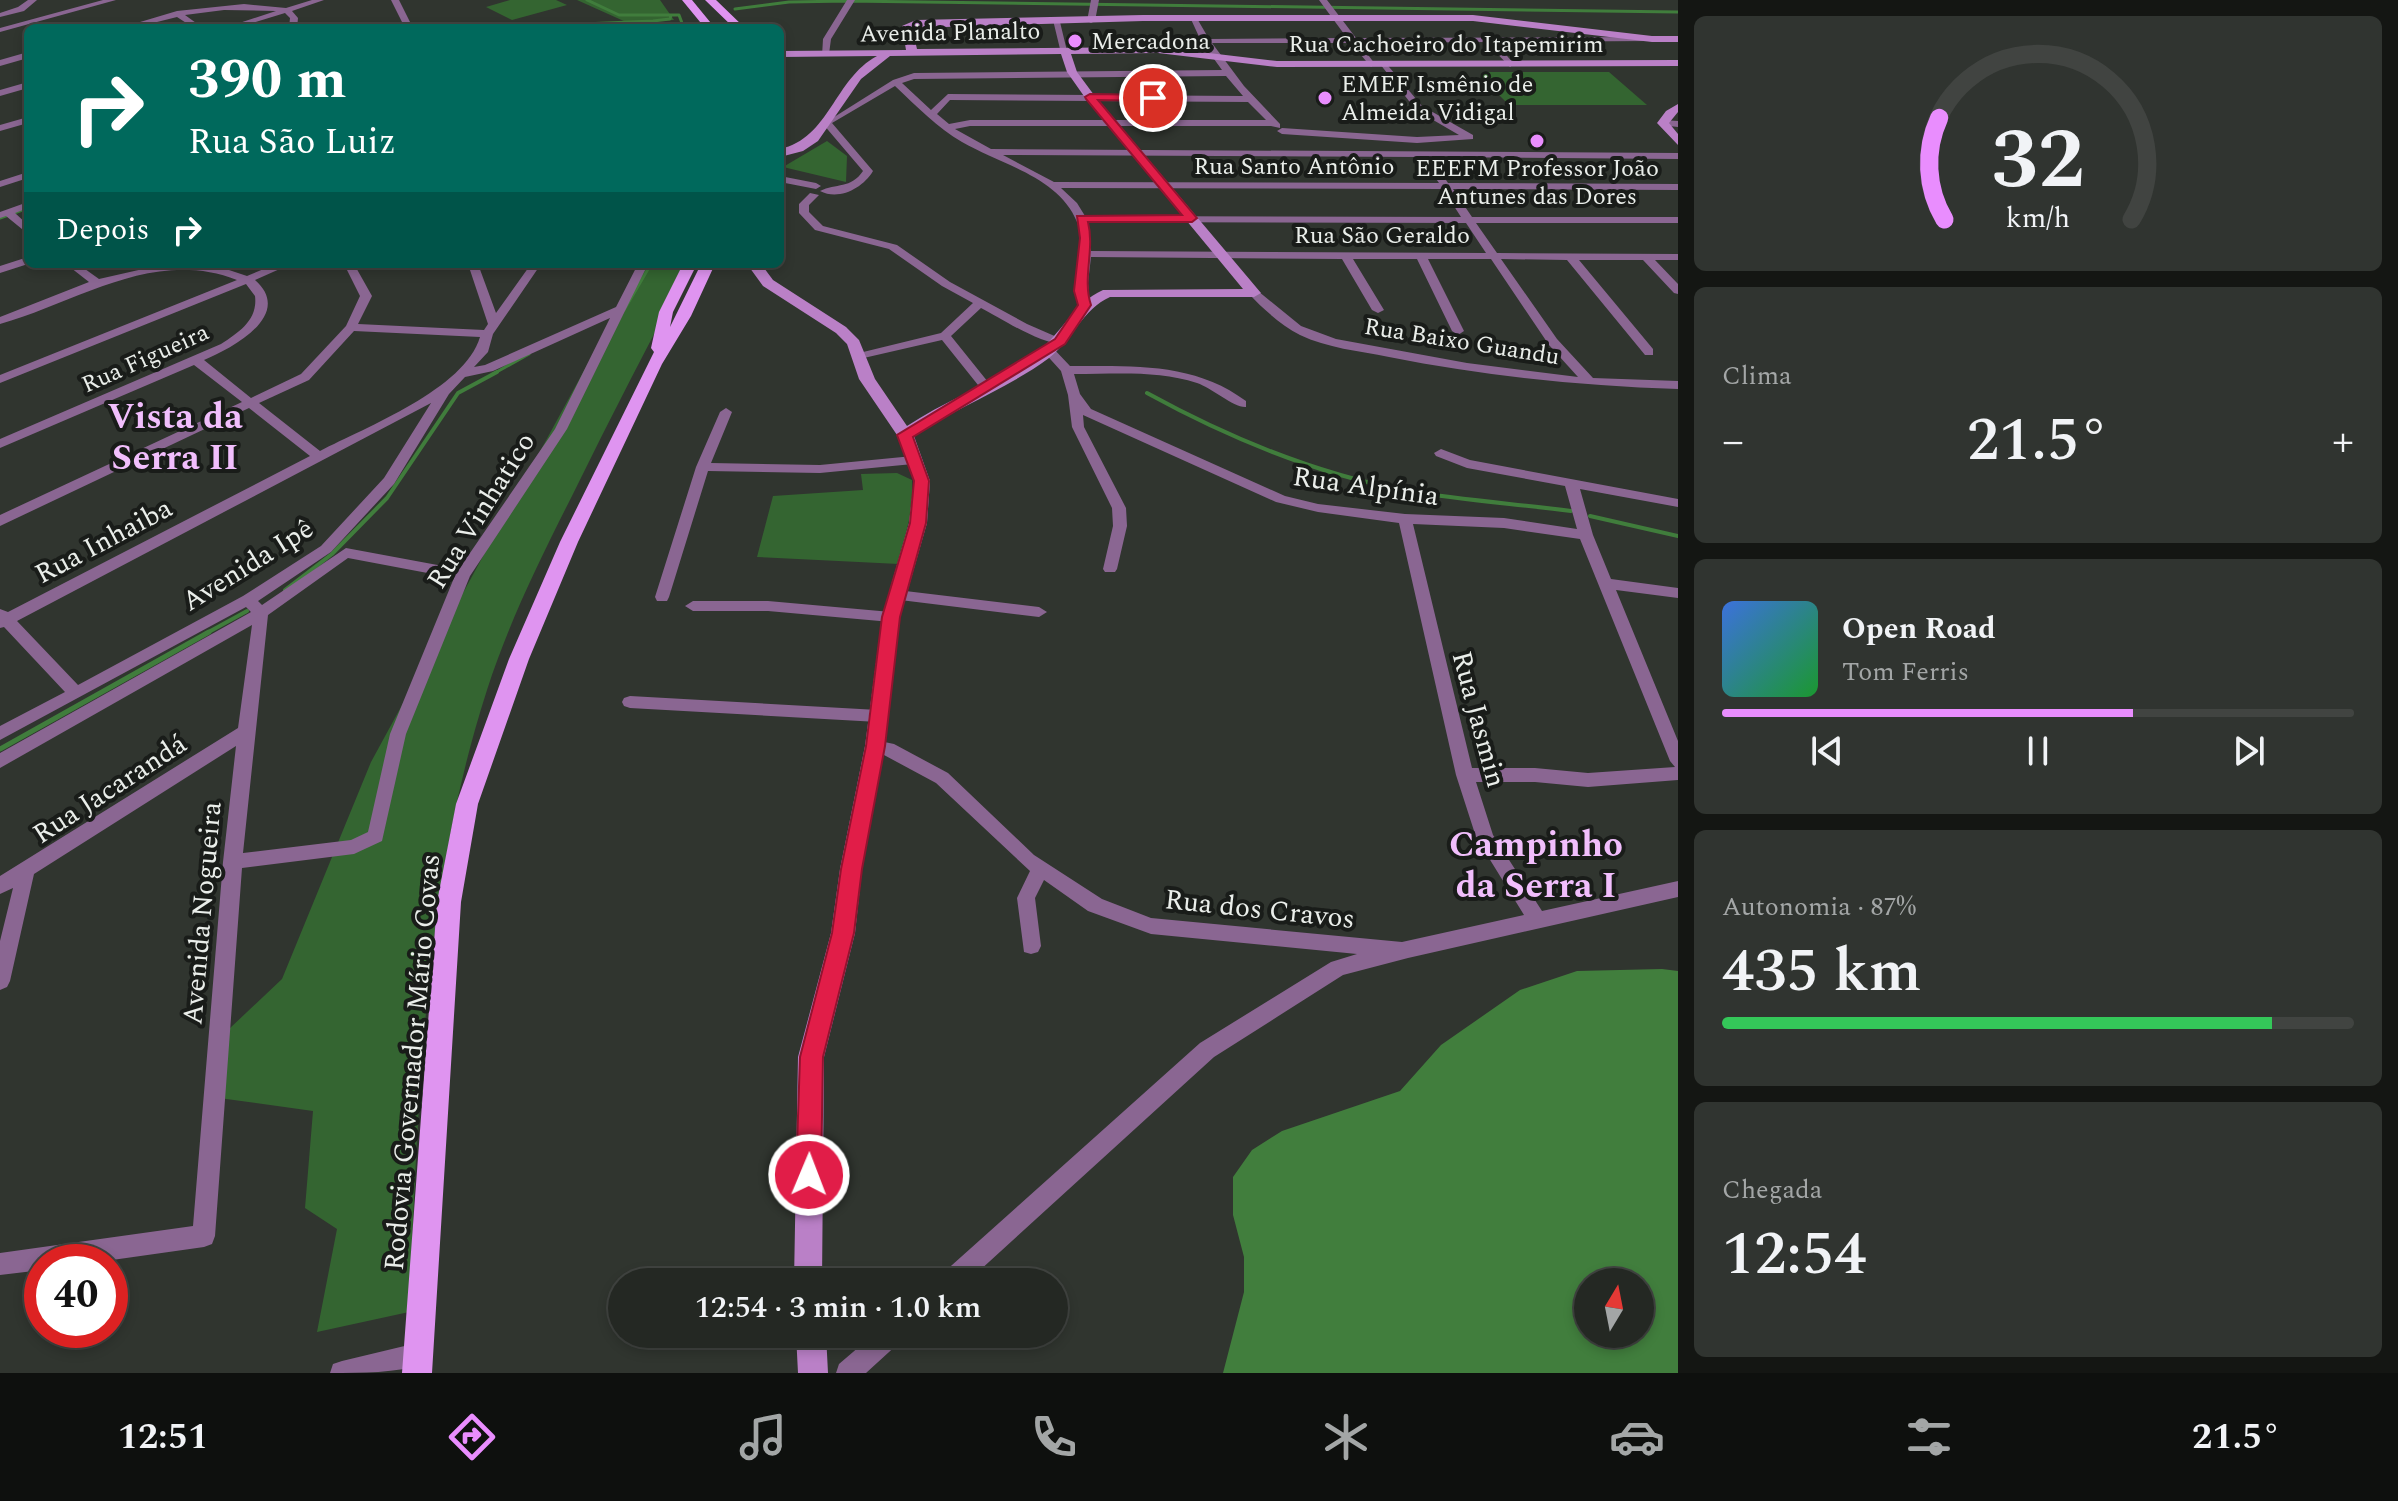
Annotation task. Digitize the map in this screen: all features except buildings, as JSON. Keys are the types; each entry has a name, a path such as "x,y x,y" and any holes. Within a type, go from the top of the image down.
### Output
{"main road":[{"path":"693,24 684,4 706,5"},
{"path":"706,5 717,23"},
{"path":"706,5 717,23"},
{"name":"Rodovia Governador Mário Covas","path":"654,364 666,312 688,268"},
{"name":"Rodovia Governador Mário Covas","path":"417,1364 449,902 467,804 519,659 569,542 654,364 684,316 706,268"},
{"path":"684,316 709,286 719,268"}],"street":[{"path":"5,14 26,7 33,0"},
{"path":"0,30 112,0"},
{"path":"241,24 320,0"},
{"path":"395,0 401,24"},
{"path":"825,54 827,39 851,2"},
{"path":"1091,21 1094,3"},
{"path":"138,24 177,13 237,4 286,10 294,18 293,24"},
{"path":"1282,131 1417,140 1470,137 1419,108 1353,41 1328,8"},
{"path":"912,51 909,24 1091,21 1328,8 1473,18 1591,37"},
{"path":"177,13 193,24"},
{"path":"5,14 25,23"},
{"path":"1192,17 1205,41 1248,99 1302,154"},
{"path":"1056,22 1072,72 1090,97 1254,293"},
{"path":"1205,41 1678,39"},
{"path":"1489,40 1510,64"},
{"name":"Avenida Planalto","path":"784,54 825,54 868,59 912,51 1064,49 1158,50 1216,56"},
{"path":"0,63 24,56"},
{"name":"Rua Cachoeiro do Itapemirim","path":"1216,56 1277,64 1678,63"},
{"path":"829,122 868,59"},
{"path":"784,151 805,143 829,122 896,82 914,76 952,73 1228,73"},
{"path":"933,113 948,97 953,85 952,73"},
{"path":"896,82 964,140 1055,185 1082,219 1086,254 1080,291 1084,305"},
{"path":"0,93 24,86"},
{"path":"948,97 1248,99"},
{"path":"841,103 854,107"},
{"path":"1663,123 1678,107"},
{"path":"0,128 24,121"},
{"path":"784,187 815,191 854,186 863,180 868,171 829,122"},
{"path":"948,127 970,123 1273,123"},
{"path":"1663,123 1678,124"},
{"path":"1663,123 1678,141"},
{"path":"990,152 1678,156"},
{"path":"1424,155 1553,342 1591,383"},
{"path":"0,184 24,176"},
{"path":"784,180 815,191"},
{"name":"Rua Santo Antônio","path":"1055,185 1678,187"},
{"path":"815,191 804,204 804,213 819,228 893,247 946,284 1054,346 1067,370 1078,427 1119,508 1120,526 1110,569"},
{"path":"8,214 24,228"},
{"path":"1082,219 1678,220"},
{"name":"Rua São Geraldo","path":"1086,254 1678,257"},
{"path":"1421,256 1458,331"},
{"path":"1570,256 1649,352"},
{"path":"1347,257 1378,310"},
{"path":"1646,257 1678,291"},
{"path":"0,270 24,261"},
{"path":"77,268 98,283"},
{"path":"0,321 98,283 145,270 166,268"},
{"path":"222,268 247,280"},
{"path":"0,379 276,268"},
{"path":"0,521 305,377 351,327 366,296 351,268"},
{"path":"474,268 491,329"},
{"path":"465,373 482,352 491,329 533,268"},
{"name":"Rua Vinhatico","path":"232,862 354,847 374,839 398,734 463,575 561,429 641,268"},
{"path":"757,268 768,283 841,330 854,343 867,379 905,435 922,481 918,523 894,606 875,746 851,869 843,933 811,1057 808,1268"},
{"name":"Rua Figueira","path":"0,444 197,361 248,331 259,314 262,300 257,287 247,280"},
{"path":"905,435 1054,346 1084,305 1108,293 1254,293"},
{"name":"Rua Baixo Guandu","path":"1254,293 1285,320 1311,336 1441,364 1591,383 1678,385"},
{"path":"859,357 945,336 980,303"},
{"path":"465,373 489,368 623,308"},
{"path":"351,327 491,329"},
{"path":"945,336 986,387"},
{"path":"197,361 318,456"},
{"path":"1067,370 1148,370 1177,374 1229,392 1242,404"},
{"name":"Avenida Ipê","path":"0,761 254,607 269,586 326,549 389,481 444,392 465,373"},
{"name":"Rua Inhaiba","path":"2,619 444,392"},
{"name":"Rua Alpínia","path":"1074,394 1087,412 1281,499 1318,508 1405,519 1504,523 1586,535"},
{"path":"662,597 696,498 703,467 726,412"},
{"path":"1441,453 1467,464 1678,503"},
{"path":"703,467 820,469 913,460"},
{"path":"1571,483 1586,535 1678,761"},
{"name":"Rua Jasmin","path":"1405,519 1465,775 1485,837 1537,919"},
{"name":"Avenida Ipê","path":"0,734 76,693 254,607 282,598 346,553 463,575"},
{"path":"1605,583 1678,593"},
{"path":"269,586 282,598"},
{"path":"693,606 894,606 1039,612"},
{"name":"Avenida Nogueira","path":"0,1264 204,1236 254,607"},
{"path":"2,619 76,693"},
{"path":"630,702 878,716"},
{"name":"Rua Jacarandá","path":"0,886 245,732"},
{"name":"Rua dos Cravos","path":"875,746 917,763 942,778 1028,860 1095,905 1151,926 1408,949"},
{"path":"1465,775 1535,775 1588,780 1678,773"},
{"path":"1031,946 1026,898 1040,869"},
{"path":"0,981 26,871"},
{"path":"966,1268 1207,1050 1338,968 1537,919 1678,889"},
{"path":"1317,943 1338,968"},
{"path":"812,1348 813,1373"},
{"path":"848,1373 876,1348"},
{"path":"342,1373 417,1364"}],"green space":[{"path":"510,0 556,0 567,5 512,20 486,7"},
{"path":"577,0 660,0 674,20 626,22"},
{"path":"1485,72 1609,72 1647,105 1509,105 1480,76"},
{"path":"827,141 847,156 846,182 784,167"},
{"path":"640,268 689,268 526,591 487,690 465,766 436,920 427,998 409,1312 317,1332 337,1229 305,1208 313,1111 219,1098 229,1029 282,979 371,762"},
{"path":"897,473 912,480 912,507 899,564 757,557 773,496 863,490 861,474"},
{"path":"1577,971 1678,971 1678,1373 1223,1373 1244,1292 1244,1257 1233,1215 1233,1177 1252,1150 1282,1131 1400,1091 1441,1045 1520,990"}],"waterway":[{"path":"587,0 619,15 671,15"},
{"path":"735,9 789,2 847,1 1678,12"},
{"path":"584,24 653,21 670,19 671,15"},
{"path":"671,15 679,15 682,23"},
{"path":"0,218 24,209"},
{"path":"624,310 649,268"},
{"path":"493,374 529,354"},
{"path":"285,590 332,554 387,498 458,393 497,372"},
{"path":"1147,393 1241,439 1340,475 1408,491 1571,511"},
{"path":"1590,516 1678,536"},
{"path":"205,634 247,611"},
{"path":"0,749 209,632"}],"place":[{"name":"Mercadona","path":"1075,41"},
{"name":"EMEF Ismênio de Almeida Vidigal","path":"1325,98"},
{"name":"EEEFM Professor João Antunes das Dores","path":"1537,141"}],"district":[{"name":"Vista da Serra II","path":"175,436"},
{"name":"Campinho da Serra I","path":"1536,864"}],"route":[{"path":"809,1175 811,1057 843,933 851,869 875,746 891,617 918,523 922,481 905,435 1060,341 1084,305 1080,291 1086,254 1082,219 1192,218 1090,97 1153,98"}]}
